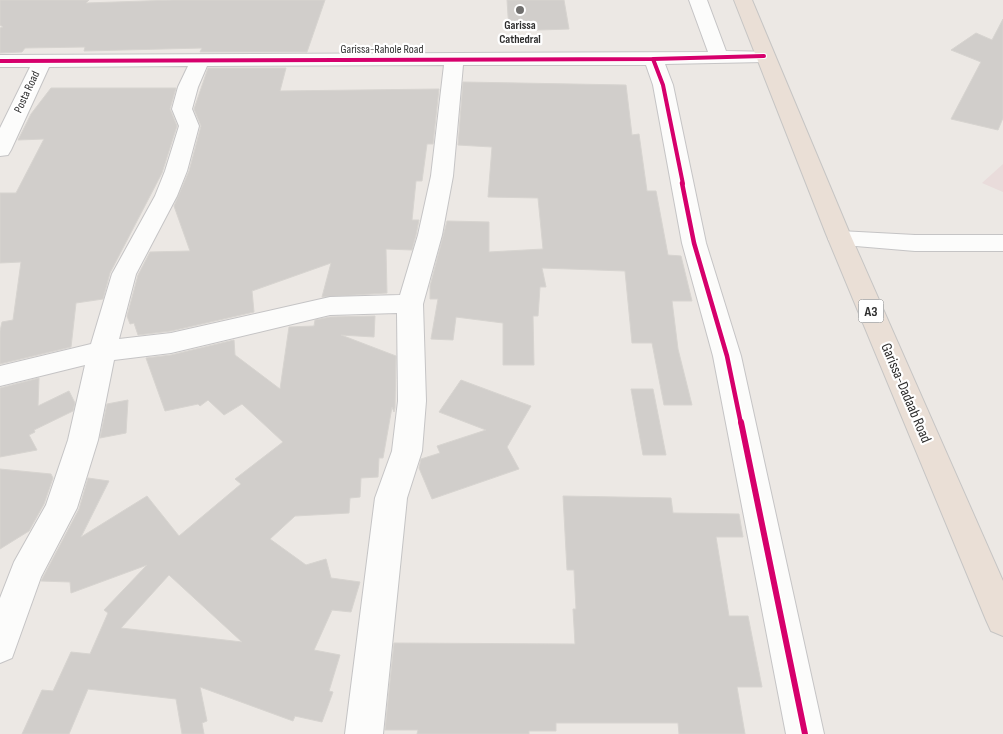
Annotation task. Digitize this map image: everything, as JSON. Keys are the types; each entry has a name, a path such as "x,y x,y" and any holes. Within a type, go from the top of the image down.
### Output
{"highway":[{"name":"Garissa-Dadaab Road","path":"743,0 764,56 840,239 1003,620"}],"street":[{"path":"698,0 718,57"},
{"name":"Garissa-Rahole Road","path":"0,61 653,59 764,56"},
{"path":"364,734 391,498 407,451 412,401 410,304 430,236 442,176 454,59"},
{"path":"653,59 663,86 694,243 727,356 805,734"},
{"path":"0,646 26,573 61,508 83,440 97,370 124,274 166,196 176,171 190,126 182,109 188,87 196,73 199,60"},
{"name":"Posta Road","path":"0,150 42,62"},
{"path":"840,239 915,243 1003,243"},
{"path":"915,243 1003,263"},
{"path":"0,376 103,351 171,343 330,306 410,304"}],"shaded area":[{"path":"1003,164 1003,192 982,183"}],"building":[{"path":"0,0 89,0 86,3 173,0 325,0 307,52 200,52 202,48 84,51 85,47 25,48 22,52 0,53 0,28 3,27 0,25"},
{"path":"507,0 564,0 569,29 509,31"},
{"path":"1003,19 1003,118 998,130 951,119 981,62 951,50 976,33 992,40"},
{"path":"208,68 286,68 280,91 439,89 433,144 427,144 422,181 416,181 412,220 419,220 416,235 412,250 386,249 387,293 322,297 331,263 252,291 254,312 171,331 138,335 134,323 130,324 127,316 138,275 150,252 190,251 174,206 189,171 201,126 194,109"},
{"path":"463,82 626,85 632,135 639,134 647,191 656,191 668,255 681,256 692,301 672,301 678,349 692,405 664,405 652,343 632,343 625,271 542,268 546,287 540,287 538,316 533,316 534,365 503,365 503,323 456,317 453,340 431,339 438,299 430,299 430,286 447,221 489,222 489,252 543,249 538,198 488,197 492,147 458,145"},
{"path":"51,88 176,88 170,109 177,126 162,173 110,273 103,299 76,303 71,347 0,364 0,331 2,322 13,320 21,262 0,263 0,193 16,193 44,139 18,140 31,114"},
{"path":"375,316 374,337 341,335 396,356 395,408 394,412 392,407 383,458 379,458 378,477 361,478 360,497 350,498 349,513 295,516 270,539 306,565 326,559 331,578 360,582 351,612 332,610 314,650 340,655 329,691 333,692 322,722 295,716 293,721 200,687 207,721 202,723 204,734 182,734 176,699 88,689 69,734 22,734 42,690 53,691 71,652 90,654 108,613 104,610 147,565 71,593 70,582 41,581 79,509 88,478 109,481 81,537 147,496 179,536 241,484 235,479 283,442 242,404 224,415 208,400 200,406 198,404 165,411 146,358 171,355 234,340 235,355 280,389 289,327 314,326 315,320 330,317","holes":["169,575 242,642 121,628"]},
{"path":"39,378 38,406 69,391 75,403 73,411 34,430 35,432 29,435 37,450 0,457 0,388"},
{"path":"461,380 531,406 507,447 519,469 432,499 419,468 421,459 440,453 437,446 486,430 439,412"},
{"path":"631,389 653,389 666,455 643,455"},
{"path":"128,400 126,433 100,438 107,404"},
{"path":"0,469 51,474 53,478 44,504 29,531 0,549"},
{"path":"563,496 671,498 673,513 739,514 743,537 716,537 729,616 748,616 762,687 737,687 745,734 679,734 678,723 556,723 556,731 529,731 529,734 417,734 418,730 385,730 394,643 575,644 573,609 576,609 574,570 567,570"}],"cycle path":[{"path":"0,61 653,59 764,56"},
{"path":"653,59 663,85 694,243 727,356 805,734"}],"place":[{"name":"Garissa Cathedral","path":"520,10"}]}
